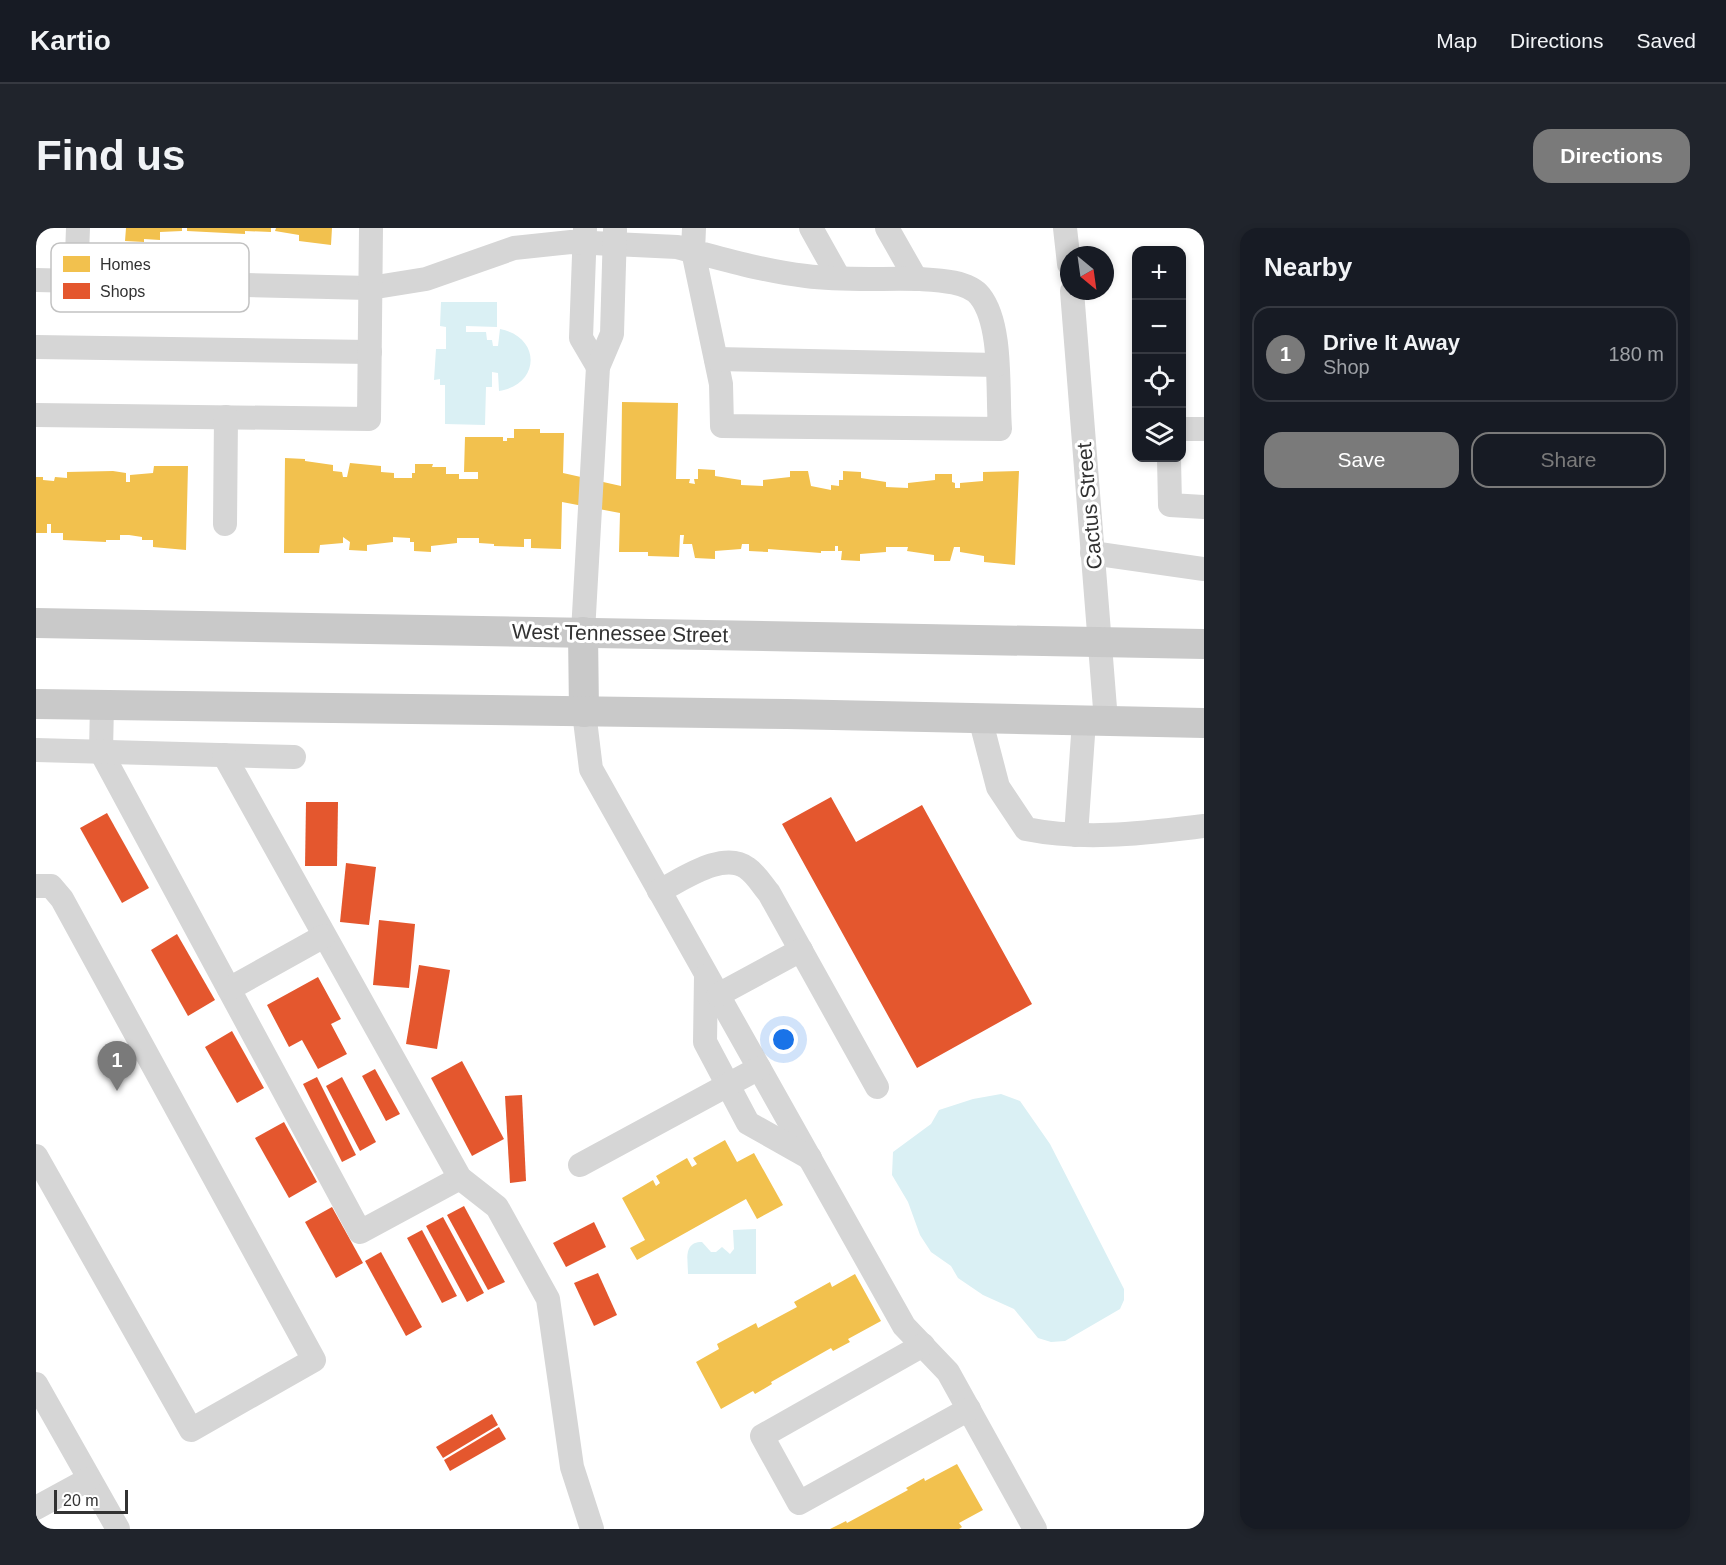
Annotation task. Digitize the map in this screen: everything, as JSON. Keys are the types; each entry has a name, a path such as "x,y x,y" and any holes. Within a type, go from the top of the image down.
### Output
{"main road":[{"name":"West Tennessee Street","path":"36,623 1204,644"},
{"path":"583,632 584,712"},
{"path":"36,704 1204,723"}],"street":[{"path":"77,243 78,228"},
{"path":"36,415 369,419 371,228"},
{"path":"811,228 839,278"},
{"path":"887,228 916,279"},
{"path":"1065,228 1067,246"},
{"path":"249,285 370,288 426,279 514,248 585,236 615,236 677,247 694,239 759,269 839,278 916,279 957,283 978,293 989,309 996,365 999,429 722,426 721,384 694,239"},
{"path":"585,236 581,338 598,367"},
{"path":"583,632 598,367 612,334 615,236"},
{"path":"36,280 51,280"},
{"path":"582,299 613,300"},
{"name":"Cactus Street","path":"1073,300 1099,642 1095,721 1076,835"},
{"path":"36,347 370,352"},
{"path":"716,359 996,365"},
{"path":"225,524 226,417"},
{"path":"1186,429 1204,429"},
{"path":"1169,462 1170,505 1204,507"},
{"path":"1092,553 1204,569"},
{"path":"102,704 101,752 360,1232 460,1178"},
{"path":"584,712 591,769 706,974 712,1005 742,1077 748,1123 810,1158"},
{"path":"980,718 998,787 1026,829 1076,835 1118,836 1204,826"},
{"path":"36,750 294,757"},
{"path":"224,755 460,1178 497,1207 548,1299 572,1467 592,1529"},
{"path":"659,891 718,863 733,861 746,867 764,886 877,1087"},
{"path":"36,1156 191,1430 314,1360 62,899 44,886"},
{"path":"229,989 324,936"},
{"path":"801,950 712,1005 705,1042 742,1077 810,1158 904,1326 948,1372 1035,1529"},
{"path":"580,1165 742,1077"},
{"path":"923,1345 762,1436 799,1503 969,1409"},
{"path":"36,1383 118,1529"},
{"path":"36,1508 89,1479"}],"shaded area":[{"path":"441,302 497,302 497,327 466,326 466,332 486,332 487,340 492,340 493,346 498,346 500,329 514,334 523,341 529,351 531,361 528,371 513,387 499,391 498,373 492,372 492,387 486,387 485,425 445,424 445,385 440,385 440,379 434,380 436,349 446,349 446,327 440,326"},
{"path":"1001,1094 1020,1101 1050,1144 1124,1289 1124,1300 1120,1309 1065,1341 1051,1342 1038,1338 1014,1309 983,1295 958,1278 951,1266 931,1252 920,1235 908,1202 892,1175 893,1152 931,1124 939,1110 973,1099"},
{"path":"756,1229 756,1274 688,1274 687,1258 692,1245 702,1242 711,1252 716,1252 722,1247 730,1254 734,1249 733,1230"}],"building: Homes":[{"path":"126,228 182,228 182,231 160,232 160,240 125,241"},
{"path":"187,228 271,228 271,232 245,231 245,234 187,231"},
{"path":"276,228 332,228 331,245 299,241 299,235 275,231"},
{"path":"622,402 678,403 676,479 690,479 689,483 695,484 694,479 698,479 698,469 715,470 715,476 741,480 741,485 763,486 763,480 790,477 790,471 808,471 811,486 831,490 831,485 839,486 839,480 843,480 843,471 861,472 861,478 886,482 886,487 908,488 908,483 935,480 935,474 952,474 955,488 960,488 960,483 983,481 983,472 1019,471 1015,565 984,562 984,556 960,552 960,547 954,547 950,561 934,561 934,555 907,551 908,547 886,547 886,552 860,554 860,561 841,560 842,551 838,551 838,546 835,546 835,551 821,551 821,553 768,549 768,552 749,551 749,544 742,544 741,549 715,551 715,559 695,558 692,544 683,544 684,535 680,535 679,557 648,556 648,552 619,552 620,513 562,502 561,549 531,548 531,539 524,539 524,547 494,546 494,544 479,543 479,538 457,538 457,543 431,546 431,552 414,551 414,542 410,542 410,538 393,537 393,542 367,545 367,551 349,550 350,542 343,537 343,543 320,545 319,553 284,553 285,458 305,459 305,461 333,465 333,471 342,472 343,477 347,477 350,463 381,466 381,472 394,473 394,478 412,478 412,473 415,473 415,464 433,464 432,467 446,467 446,474 459,474 459,479 478,479 478,472 464,472 465,437 503,437 503,441 507,441 507,438 514,438 514,429 540,429 540,433 564,433 563,473 621,486"},
{"path":"154,466 188,466 186,550 153,547 153,540 142,540 142,537 129,535 120,535 120,540 106,540 106,542 63,540 63,533 51,533 51,524 47,524 47,533 36,533 36,477 54,481 55,477 67,478 67,472 113,471 126,473 126,482 130,482 130,475 153,473"},
{"path":"725,1140 737,1162 754,1153 783,1205 757,1219 746,1199 637,1260 630,1248 645,1240 622,1198 653,1180 656,1186 660,1183 656,1176 687,1158 692,1167 697,1164 693,1158"},
{"path":"855,1274 881,1321 848,1339 850,1342 833,1351 831,1348 771,1382 772,1384 755,1394 753,1391 721,1409 696,1362 719,1349 717,1344 756,1323 758,1328 797,1307 794,1302 830,1282 832,1287"},
{"path":"957,1464 983,1510 959,1523 962,1527 959,1529 830,1529 846,1521 847,1523 908,1490 906,1488 924,1478 925,1481"}],"building: Shops":[{"path":"831,797 856,842 922,805 1032,1004 917,1068 782,824"},
{"path":"306,802 338,802 337,866 305,866"},
{"path":"107,813 149,888 122,903 80,828"},
{"path":"346,863 376,867 369,925 340,922"},
{"path":"379,920 415,924 409,988 373,985"},
{"path":"177,934 215,1000 188,1016 151,950"},
{"path":"419,965 450,970 437,1049 406,1044"},
{"path":"318,977 341,1019 331,1024 347,1054 318,1069 302,1040 289,1047 267,1005"},
{"path":"232,1031 264,1088 237,1103 205,1047"},
{"path":"462,1061 504,1139 472,1156 431,1078"},
{"path":"375,1069 400,1114 386,1121 362,1076"},
{"path":"317,1077 356,1155 342,1162 303,1084"},
{"path":"342,1077 376,1142 360,1151 326,1086"},
{"path":"522,1095 526,1181 510,1183 505,1096"},
{"path":"284,1122 317,1182 289,1198 255,1138"},
{"path":"464,1206 505,1282 488,1290 447,1215"},
{"path":"332,1207 363,1263 336,1278 305,1222"},
{"path":"443,1217 484,1293 467,1302 426,1226"},
{"path":"594,1222 606,1247 566,1267 553,1243"},
{"path":"422,1230 457,1296 442,1303 407,1238"},
{"path":"381,1252 422,1327 406,1336 365,1261"},
{"path":"598,1273 617,1315 594,1326 574,1283"},
{"path":"492,1414 498,1425 443,1458 436,1447"},
{"path":"499,1427 506,1439 450,1471 444,1460"}],"place":[{"name":"Drive It Away","path":"117,1091"}]}
